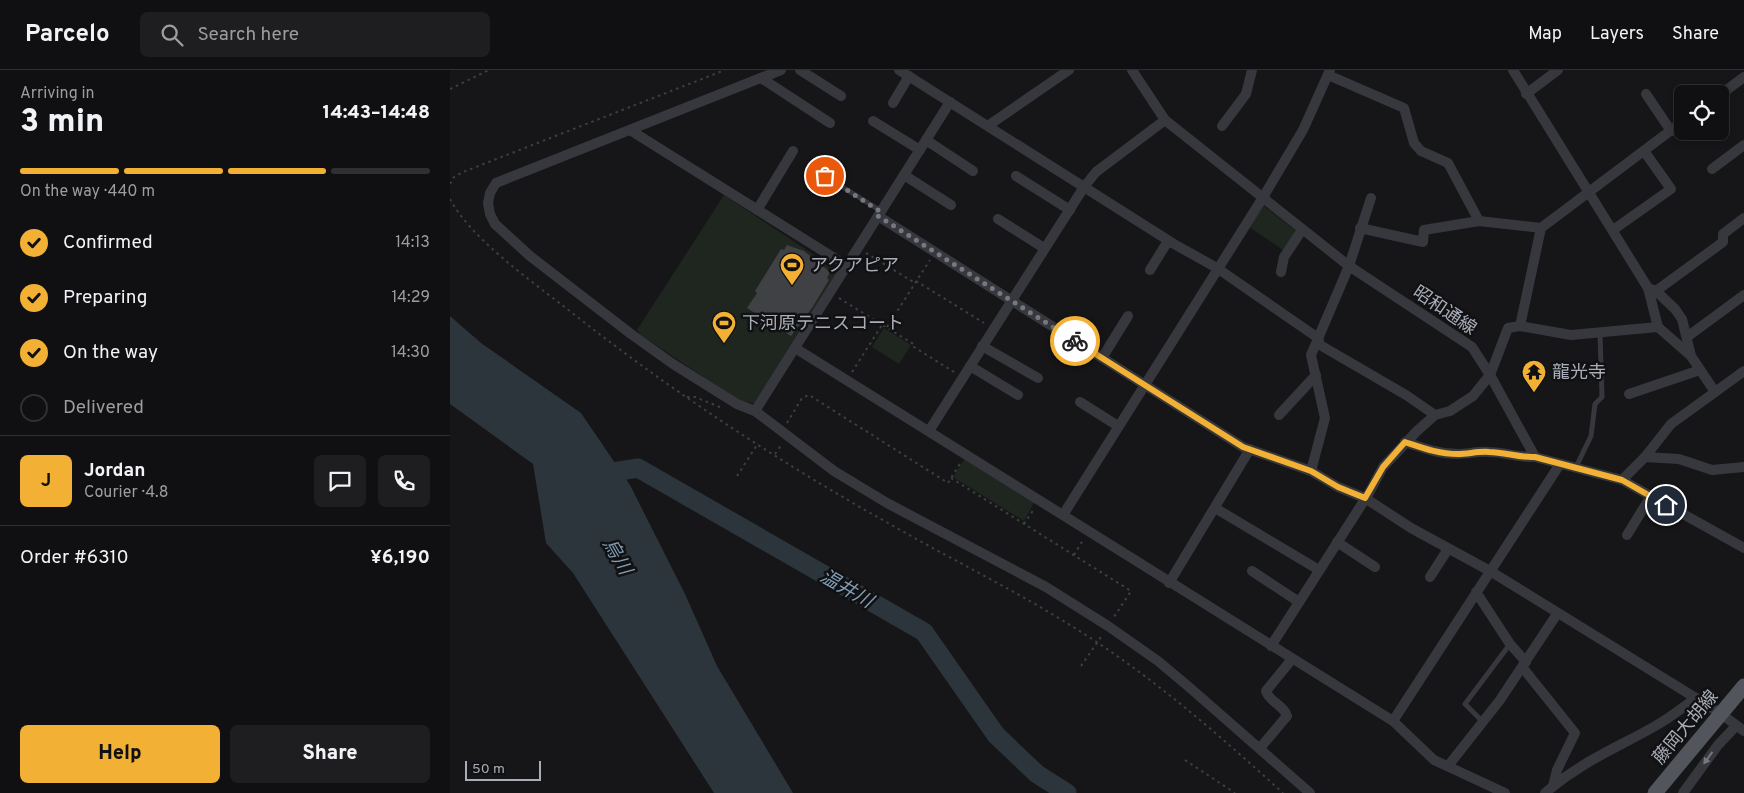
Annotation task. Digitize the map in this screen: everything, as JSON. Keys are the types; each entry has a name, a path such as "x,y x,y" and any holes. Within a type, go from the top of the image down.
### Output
{"main road":[{"name":"藤岡大胡線","path":"1655,793 1744,686"}],"street":[{"path":"782,70 496,183 490,193 488,203 490,214 495,224 530,256 630,334 737,404 755,412 783,437 880,498 1046,587 1108,626 1158,661 1310,793"},
{"path":"800,70 840,96"},
{"path":"899,70 990,126 1168,241 1217,268 1318,338 1320,346 1406,395 1435,415"},
{"path":"990,126 1069,70"},
{"path":"1222,126 1246,94 1252,70"},
{"path":"1513,70 1526,94 1652,290 1675,309 1682,319 1691,356"},
{"path":"1526,94 1558,70"},
{"name":"昭和通線","path":"1136,71 1165,120 1262,199 1349,266 1472,347 1490,375 1535,457"},
{"path":"1063,514 1262,199 1303,130 1329,72 1404,108 1414,143 1421,151 1448,163 1479,221"},
{"path":"893,104 909,76"},
{"path":"1729,87 1742,76"},
{"path":"761,78 830,122"},
{"path":"1646,94 1671,131"},
{"path":"755,412 950,102"},
{"path":"929,431 1084,186 1096,172 1165,120"},
{"path":"873,121 920,150"},
{"path":"1520,326 1541,228 1674,129"},
{"path":"630,130 847,266"},
{"path":"926,140 973,171"},
{"path":"1712,169 1744,145"},
{"path":"757,210 793,151"},
{"path":"1613,230 1671,189 1644,151"},
{"path":"904,175 951,205"},
{"path":"1016,176 1070,210"},
{"path":"1311,471 1325,418 1311,355 1349,266 1371,198"},
{"path":"880,214 1102,358 1250,449 1311,471 1338,487 1365,498 1490,571 1720,713 1740,728 1718,745 1683,793"},
{"path":"1652,290 1723,242 1723,234 1744,218"},
{"path":"998,220 1044,248"},
{"path":"1360,228 1424,242 1424,230 1479,221 1541,228"},
{"path":"1281,272 1284,257 1302,230"},
{"path":"1150,270 1168,241"},
{"path":"1652,290 1658,326 1691,356 1715,392"},
{"path":"1686,337 1744,295"},
{"path":"1102,358 1128,316"},
{"path":"1271,646 1383,467 1405,442 1435,415 1450,411 1473,396 1490,375 1508,328 1520,326 1571,335 1658,326"},
{"path":"982,346 1038,378"},
{"path":"795,348 1393,721 1434,760 1505,793"},
{"path":"970,366 1018,395"},
{"path":"1629,394 1700,370"},
{"path":"1622,480 1645,457 1671,424 1744,371"},
{"path":"1279,414 1316,374"},
{"path":"1080,402 1118,426"},
{"path":"1405,442 1429,451 1457,454 1489,452 1517,455 1523,458 1535,457 1622,480 1744,548"},
{"path":"1169,583 1250,449"},
{"path":"1645,457 1679,459 1712,470 1744,467"},
{"path":"1393,721 1560,464"},
{"path":"1627,535 1651,496"},
{"path":"1215,508 1319,570"},
{"path":"1337,542 1375,567"},
{"path":"1430,577 1448,548"},
{"path":"1252,571 1299,602"},
{"path":"1476,592 1524,665 1575,733 1549,789"},
{"path":"1448,766 1483,722 1524,665 1557,614"},
{"path":"1260,748 1287,716 1286,712 1269,697 1266,691 1292,659"},
{"path":"1549,789 1607,749 1658,724 1696,698"}],"lane":[{"path":"825,176 880,214"},
{"path":"1576,467 1591,436 1595,404 1602,397 1600,333"},
{"path":"1483,722 1465,704 1510,644"}],"path":[{"path":"450,90 489,70"},
{"path":"450,184 454,177 463,172 725,70"},
{"path":"858,248 993,329"},
{"path":"887,328 931,258"},
{"path":"830,292 915,345 914,348 962,378"},
{"path":"847,380 882,324"},
{"path":"775,455 802,398 809,395 948,483 966,454"},
{"path":"687,398 695,397 725,409"},
{"path":"737,476 757,444"},
{"path":"951,478 1131,591 1111,621"},
{"path":"1024,524 1040,500"},
{"path":"1074,555 1089,531"},
{"path":"1082,666 1099,640"},
{"path":"1185,760 1235,793"}],"shaded area":[{"path":"724,195 834,268 836,274 754,403 739,401 641,335 637,330"},
{"path":"1264,206 1296,231 1283,250 1249,227"},
{"path":"884,328 911,345 899,364 872,347"},
{"path":"965,458 1035,501 1024,521 953,477"}],"water":[{"name":"烏川","path":"450,316 481,343 581,413 630,485 685,594 717,666 793,793 714,793 573,573 546,543 533,464 450,404"}],"building":[{"name":"アクアピア","path":"787,245 804,251 830,272 827,278 829,280 812,308 791,336 772,324 769,329 758,323 760,321 756,319 758,315 747,308 757,293 755,291 781,249 784,250"}],"waterway":[{"name":"温井川","path":"594,475 638,468 924,632 996,735 1037,774 1067,793"}],"way so far":[{"path":"825,176 881,212 878,216 1075,341"}],"place":[{"name":"アクアピア","path":"792,286"},
{"name":"下河原テニスコート","path":"724,344"},
{"name":"龍光寺","path":"1534,393"}],"route":[{"path":"1075,341 1145,383 1243,447 1311,471 1330,483 1365,498 1383,467 1405,442 1429,451 1457,454 1489,452 1517,455 1523,458 1535,457 1622,480 1666,505"}]}
